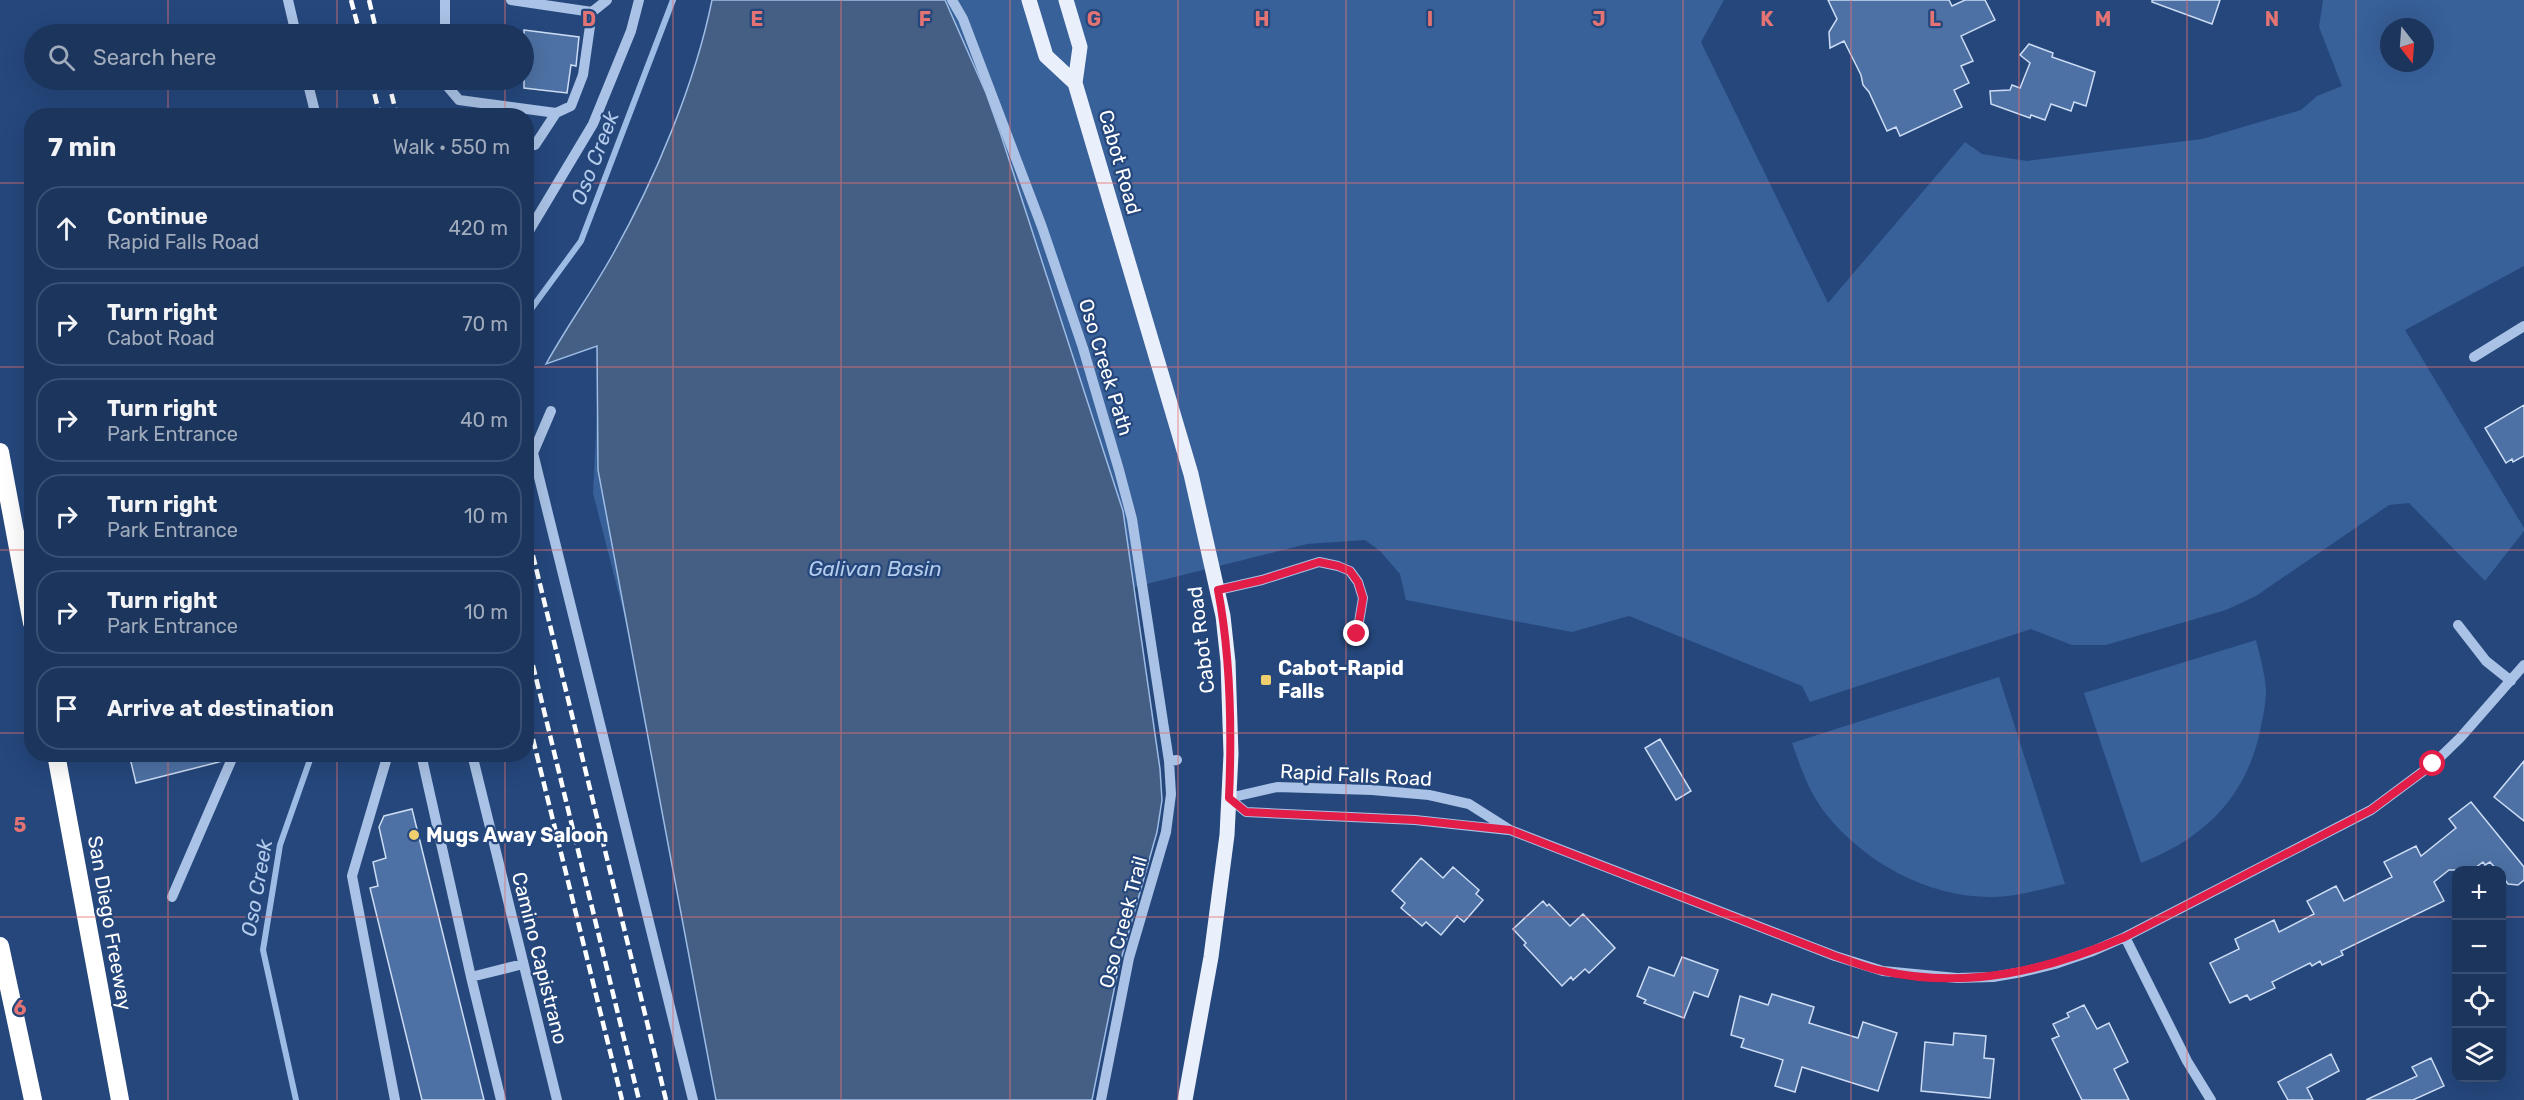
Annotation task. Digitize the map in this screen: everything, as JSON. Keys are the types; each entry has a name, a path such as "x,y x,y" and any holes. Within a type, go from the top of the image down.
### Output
{"highway":[{"path":"0,452 24,580"},
{"name":"San Diego Freeway","path":"57,762 120,1100"},
{"path":"0,946 33,1100"}],"main road":[{"path":"1029,0 1046,56 1075,83"},
{"name":"Cabot Road","path":"1066,0 1080,47 1075,83 1191,474 1218,590 1228,662 1231,754 1227,836 1215,934 1185,1100"}],"street":[{"path":"288,0 294,24"},
{"path":"445,0 445,24"},
{"path":"511,0 592,12"},
{"path":"534,145 556,113 571,106 583,75 592,12 607,0"},
{"path":"534,223 593,124 631,31 639,0"},
{"name":"Oso Creek Path","path":"952,0 963,19 1042,226 1083,348 1119,470 1132,519 1173,760"},
{"path":"309,90 314,108"},
{"path":"451,90 459,100 519,108"},
{"path":"534,110 556,113"},
{"path":"2474,357 2524,326"},
{"path":"534,451 550,411"},
{"path":"534,457 693,1100"},
{"path":"1218,590 1262,580 1319,562 1338,566 1350,571 1358,582 1363,598 1357,634"},
{"path":"2458,625 2486,661 2511,681"},
{"name":"Rapid Falls Road","path":"1229,798 1277,787 1372,790 1429,795 1469,804 1510,830 1835,956 1883,971 1948,978 1993,977 2055,964 2125,937 2371,810 2433,764 2460,738 2524,665"},
{"name":"Oso Creek Trail","path":"1101,1100 1129,958 1166,832 1173,760"},
{"path":"172,897 231,762"},
{"path":"386,762 352,876 395,1100"},
{"path":"423,762 501,1100"},
{"name":"Camino Capistrano","path":"474,762 557,1100"},
{"name":"Rapid Falls Road","path":"1229,798 1246,812 1415,820 1510,830"},
{"path":"2125,937 2187,1061 2211,1100"},
{"path":"471,977 523,963"}],"shaded area":[{"path":"764,0 1724,0 1701,42 1828,303 1965,142 1982,154 2027,161 2202,139 2301,110 2317,96 2342,86 2319,27 2323,0 2524,0 2524,266 2405,330 2524,528 2485,581 2409,503 2389,505 2256,596 2226,610 2106,645 2072,645 2031,629 1810,702 1802,686 1629,616 1572,632 1406,600 1400,574 1380,551 1365,540 1307,544 1099,596 748,1100 593,493 600,352"},
{"path":"2256,640 2265,677 2265,702 2259,736 2242,780 2217,815 2201,829 2183,842 2141,863 2084,693"},
{"path":"1999,677 2065,884 2002,897 1969,896 1922,884 1879,862 1860,848 1842,832 1815,798 1792,743"}],"water":[{"name":"Galivan Basin","path":"712,0 945,0 986,93 1001,135 1123,511 1160,769 1162,800 1157,832 1118,970 1092,1100 716,1100 598,470 597,346 546,364 597,282 644,194 684,98 705,32"}],"building":[{"path":"1828,0 1949,0 1952,6 1965,0 1985,0 1995,20 1961,36 1973,61 1961,66 1969,83 1954,90 1962,107 1900,136 1896,127 1887,131 1869,92 1863,85 1861,75 1844,41 1830,48 1829,32 1837,19"},
{"path":"2152,0 2220,0 2212,24 2152,2"},
{"path":"534,31 579,37 576,66 571,65 567,93 534,89"},
{"path":"2029,44 2053,53 2052,57 2095,72 2086,106 2074,102 2071,111 2051,104 2045,120 2031,115 2030,118 1991,104 1990,91 2010,90 2012,85 2020,88 2030,63 2020,55"},
{"path":"2524,405 2524,456 2506,463 2485,428"},
{"path":"1660,739 1691,791 1676,800 1645,748"},
{"path":"2524,761 2524,821 2494,797"},
{"path":"131,762 219,762 136,783"},
{"path":"2471,802 2524,867 2524,880 2518,885 2508,884 2506,866 2494,866 2490,862 2485,865 2483,862 2478,866 2452,866 2452,870 2434,882 2444,901 2341,951 2343,955 2322,965 2320,961 2312,966 2310,963 2272,982 2275,988 2250,1000 2247,995 2230,1003 2210,963 2239,949 2235,939 2274,920 2279,932 2314,914 2307,901 2336,886 2344,901 2392,877 2384,862 2416,846 2421,856 2456,828 2449,819"},
{"path":"412,809 484,1100 422,1100 370,888 378,886 373,862 386,858 379,827 384,816"},
{"path":"1421,858 1443,878 1453,867 1479,890 1476,894 1483,900 1464,922 1457,916 1441,935 1426,922 1422,926 1401,908 1405,903 1392,891"},
{"path":"1543,901 1547,906 1549,904 1570,926 1583,914 1615,948 1589,973 1585,969 1573,980 1571,977 1562,986 1524,945 1526,943 1513,929"},
{"path":"1682,957 1718,970 1708,997 1694,992 1684,1018 1644,1003 1646,1000 1637,996 1649,967 1674,976"},
{"path":"1772,994 1814,1007 1809,1023 1858,1038 1863,1022 1897,1033 1878,1091 1802,1067 1795,1092 1775,1086 1783,1060 1741,1047 1744,1039 1731,1035 1740,996 1768,1005"},
{"path":"2084,1005 2097,1029 2109,1023 2128,1062 2114,1069 2129,1100 2082,1100 2052,1039 2059,1036 2053,1024 2069,1017 2067,1013"},
{"path":"1954,1033 1986,1036 1984,1058 1994,1059 1990,1098 1921,1091 1925,1042 1953,1045"},
{"path":"2331,1054 2339,1071 2307,1088 2313,1100 2288,1100 2278,1082"},
{"path":"2431,1058 2444,1086 2413,1100 2366,1100 2417,1076 2412,1067"}],"waterway":[{"name":"Oso Creek","path":"534,305 581,241 673,0"},
{"name":"Oso Creek","path":"296,1100 263,950 280,845 309,762"}],"railway":[{"path":"351,0 357,24"},
{"path":"369,0 375,24"},
{"path":"374,90 378,108"},
{"path":"390,90 395,108"},
{"path":"534,560 666,1100"},
{"path":"534,670 639,1100"},
{"path":"534,743 622,1100"}],"place":[{"name":"Cabot-Rapid Falls","path":"1266,680"},
{"name":"Mugs Away Saloon","path":"414,835"}],"route":[{"path":"1357,634 1363,598 1358,582 1350,571 1338,566 1319,562 1262,580 1218,590 1228,662 1231,754 1229,798 1246,812 1415,820 1510,830 1835,956 1883,971 1929,977 1993,977 2055,964 2093,951 2125,937 2371,810 2433,764"}]}
